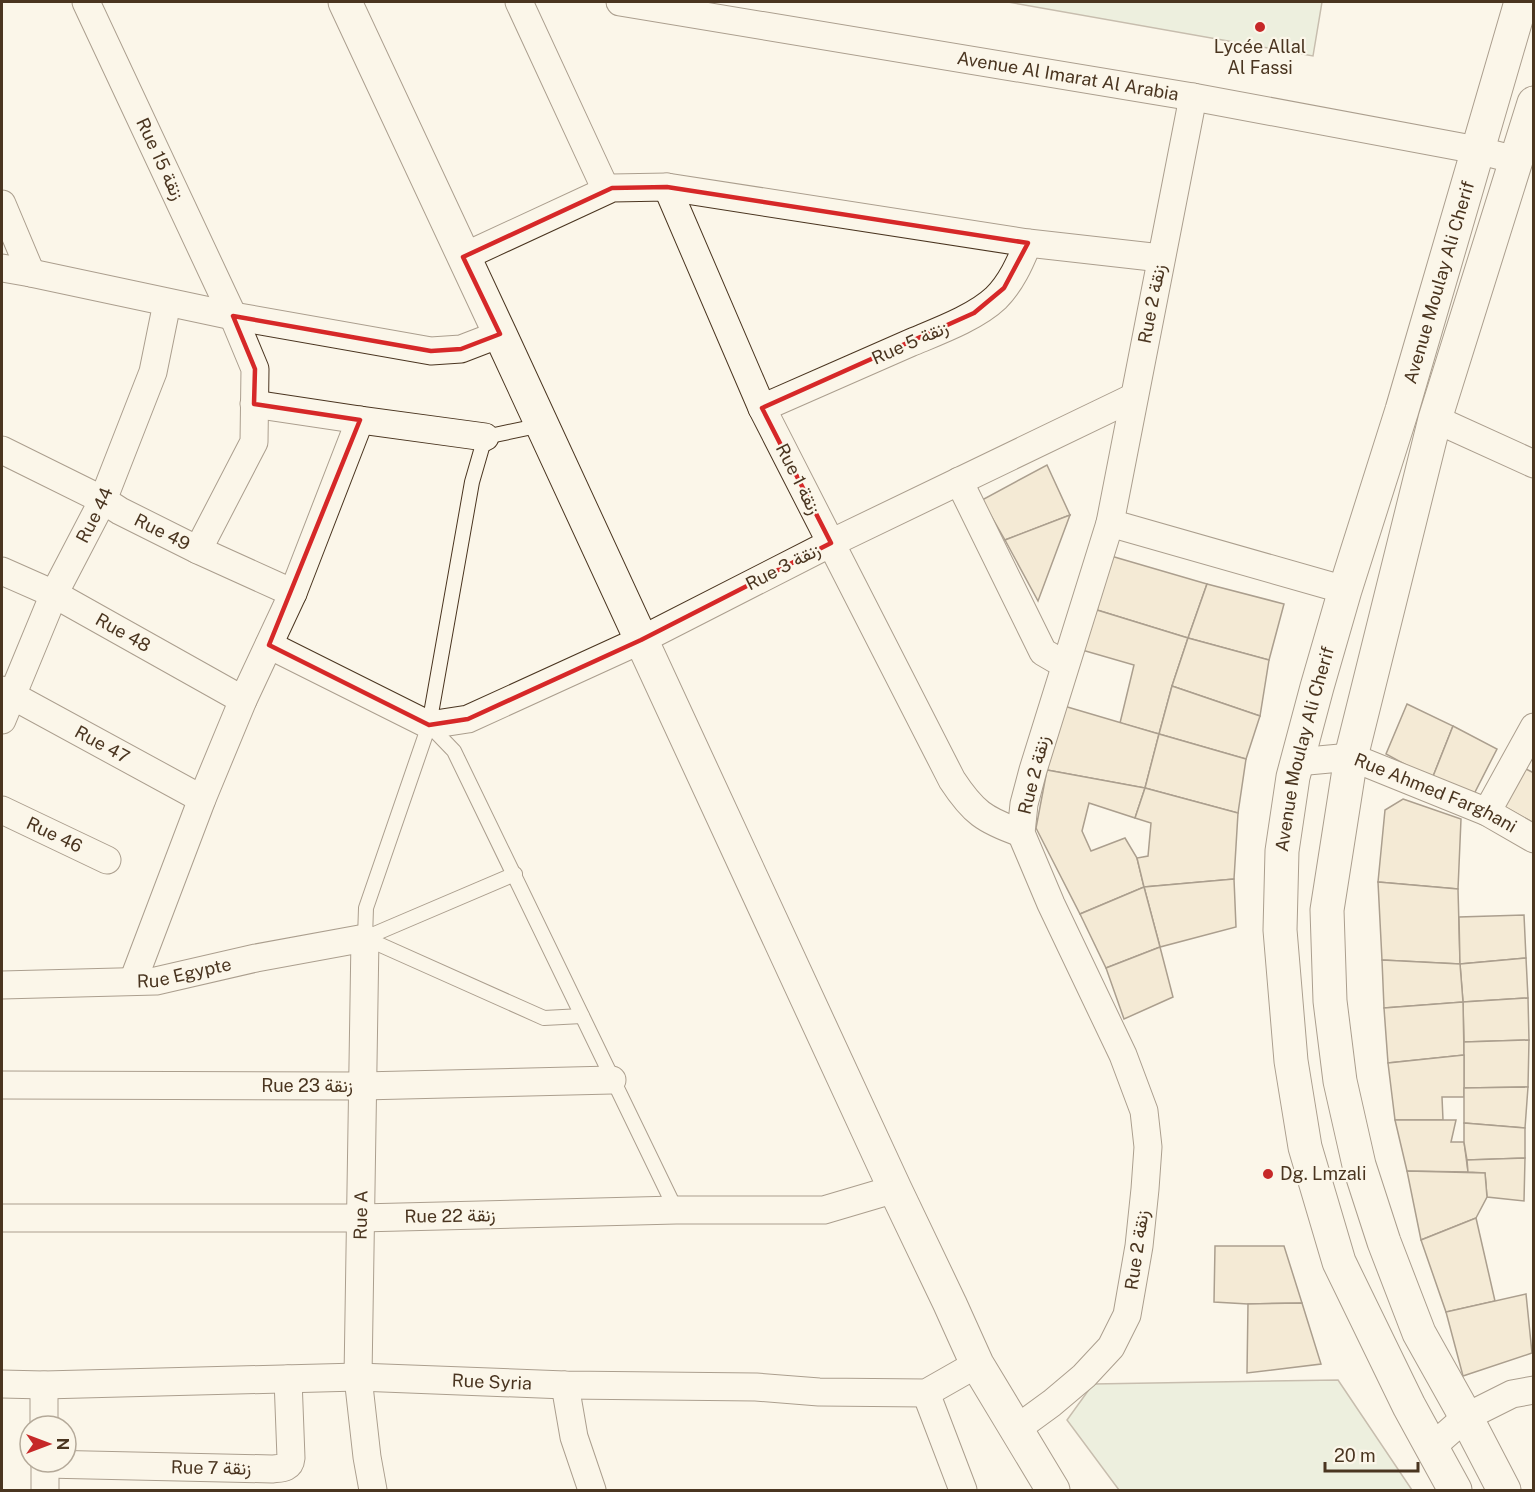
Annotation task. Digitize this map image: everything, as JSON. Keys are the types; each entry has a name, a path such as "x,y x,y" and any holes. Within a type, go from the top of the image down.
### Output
{"main road":[{"path":"345,2 977,1364 1053,1491"},
{"name":"Avenue Moulay Ali Cherif","path":"1455,1491 1409,1406 1339,1262 1305,1147 1290,1061 1280,930 1282,851 1293,777 1345,590 1402,410 1521,2"},
{"name":"Avenue Moulay Ali Cherif","path":"1504,1491 1419,1333 1384,1242 1359,1165 1340,1081 1330,1001 1327,910 1351,757 1435,419 1533,103"}],"street":[{"name":"Rue 15 زنقة","path":"86,2 233,316 255,369 254,442 198,550"},
{"path":"519,2 606,190"},
{"name":"Avenue Al Imarat Al Arabia","path":"620,2 1193,97 1477,150 1516,160"},
{"name":"Rue 2 زنقة","path":"1015,1430 1084,1376 1111,1347 1127,1315 1139,1246 1148,1147 1144,1111 1123,1055 1051,904 1021,834 1027,792 1110,523 1193,97"},
{"path":"463,257 606,190 668,187 1028,243 1161,258"},
{"name":"Rue 1 زنقة","path":"668,187 762,408 952,780 966,802 984,818 1021,834"},
{"path":"2,204 31,273"},
{"name":"Rue 5 زنقة","path":"762,408 974,314 994,300 1004,288 1017,268 1028,243"},
{"path":"2,268 233,316 431,351 461,349 500,334"},
{"name":"Rue 44","path":"2,720 7,693 54,594 104,500 153,372 166,303"},
{"name":"Rue 3 زنقة","path":"429,725 468,719 641,640 831,543 1134,397"},
{"path":"254,404 485,437"},
{"path":"1435,419 1533,464"},
{"path":"133,981 202,799 243,700 293,593 360,420"},
{"name":"Rue 49","path":"2,450 104,500 120,511 198,550 293,593"},
{"path":"959,481 1043,652 1066,662"},
{"path":"1110,523 1345,590"},
{"name":"Rue 48","path":"2,571 54,594 243,700"},
{"path":"268,645 429,725"},
{"name":"Rue 47","path":"7,693 202,799"},
{"path":"1487,812 1533,727"},
{"name":"Rue Ahmed Farghani","path":"1297,762 1351,757 1487,812 1533,839"},
{"name":"Rue 46","path":"2,810 107,860"},
{"name":"Rue Egypte","path":"2,985 156,981 256,958 365,938"},
{"name":"Rue A","path":"365,938 358,1377 373,1491"},
{"name":"Rue 23 زنقة","path":"2,1085 362,1086 612,1080"},
{"name":"Rue 22 زنقة","path":"2,1218 361,1218 676,1210 824,1210 895,1189"},
{"path":"963,1491 926,1393 977,1364"},
{"name":"Rue Syria","path":"2,1384 44,1385 358,1377 566,1385 756,1387 819,1392 926,1393"},
{"name":"Rue 7 زنقة","path":"78,1472 285,1468 289,1465 291,1458 288,1378"},
{"path":"44,1385 45,1414"},
{"path":"566,1385 574,1437 592,1491"},
{"path":"1432,1447 1466,1418 1512,1394 1533,1390"}],"lane":[{"path":"365,938 366,908 429,725 472,482 485,437 542,425"},
{"path":"429,725 454,751 676,1210"},
{"path":"365,938 515,874"},
{"path":"365,938 544,1018 582,1016"}],"highlighted area":[{"path":"667,187 1028,243 1004,288 974,313 762,408 831,543 641,640 468,719 429,725 269,645 360,420 254,404 255,369 233,316 431,351 461,349 500,334 463,257 612,188"}],"green space":[{"path":"1008,2 1322,2 1313,56"},
{"path":"1338,1380 1412,1490 1119,1490 1067,1420 1093,1384"}],"building":[{"path":"1047,465 1070,515 1005,540 982,500"},
{"path":"1070,515 1038,601 1005,540"},
{"path":"1111,556 1207,584 1188,638 1097,610"},
{"path":"1207,584 1284,604 1269,660 1188,638"},
{"path":"1097,610 1188,638 1159,734 1120,723 1134,665 1082,650"},
{"path":"1188,638 1269,660 1260,716 1172,686"},
{"path":"1172,686 1260,716 1246,759 1159,734"},
{"path":"1407,704 1453,726 1432,779 1386,754"},
{"path":"1064,706 1159,734 1145,788 1047,770"},
{"path":"1453,726 1497,749 1474,794 1432,779"},
{"path":"1159,734 1246,759 1238,813 1145,788"},
{"path":"1526,769 1534,773 1534,823 1501,805"},
{"path":"1047,770 1145,788 1135,818 1089,803 1082,831 1091,851 1125,838 1137,858 1144,887 1080,914 1036,828"},
{"path":"1145,788 1238,813 1234,879 1144,887 1137,858 1148,856 1151,823 1135,818"},
{"path":"1403,799 1461,819 1458,889 1378,882 1385,810"},
{"path":"1234,879 1236,927 1160,947 1144,887"},
{"path":"1378,882 1458,889 1460,964 1382,960"},
{"path":"1144,887 1160,947 1106,968 1080,914"},
{"path":"1524,915 1526,958 1460,964 1459,917"},
{"path":"1160,947 1173,997 1124,1019 1106,968"},
{"path":"1526,958 1528,998 1463,1002 1460,964"},
{"path":"1382,960 1460,964 1463,1002 1384,1008"},
{"path":"1528,998 1529,1040 1464,1042 1463,1002"},
{"path":"1463,1002 1464,1055 1388,1063 1384,1008"},
{"path":"1529,1040 1528,1087 1464,1088 1464,1042"},
{"path":"1464,1055 1464,1097 1442,1097 1443,1120 1395,1120 1388,1063"},
{"path":"1528,1087 1525,1128 1464,1123 1464,1088"},
{"path":"1395,1120 1456,1120 1451,1142 1464,1142 1468,1172 1407,1171"},
{"path":"1464,1123 1525,1128 1525,1158 1467,1160"},
{"path":"1525,1158 1524,1201 1487,1197 1485,1173 1468,1172 1467,1160"},
{"path":"1407,1171 1485,1173 1487,1197 1476,1218 1421,1240"},
{"path":"1476,1218 1495,1301 1446,1312 1421,1240"},
{"path":"1215,1246 1284,1246 1302,1303 1214,1302"},
{"path":"1526,1294 1532,1353 1463,1376 1446,1312"},
{"path":"1302,1303 1321,1364 1247,1373 1248,1304"}],"place":[{"name":"Lycée Allal Al Fassi","path":"1260,27"},
{"name":"Dg. Lmzali","path":"1268,1174"}]}
